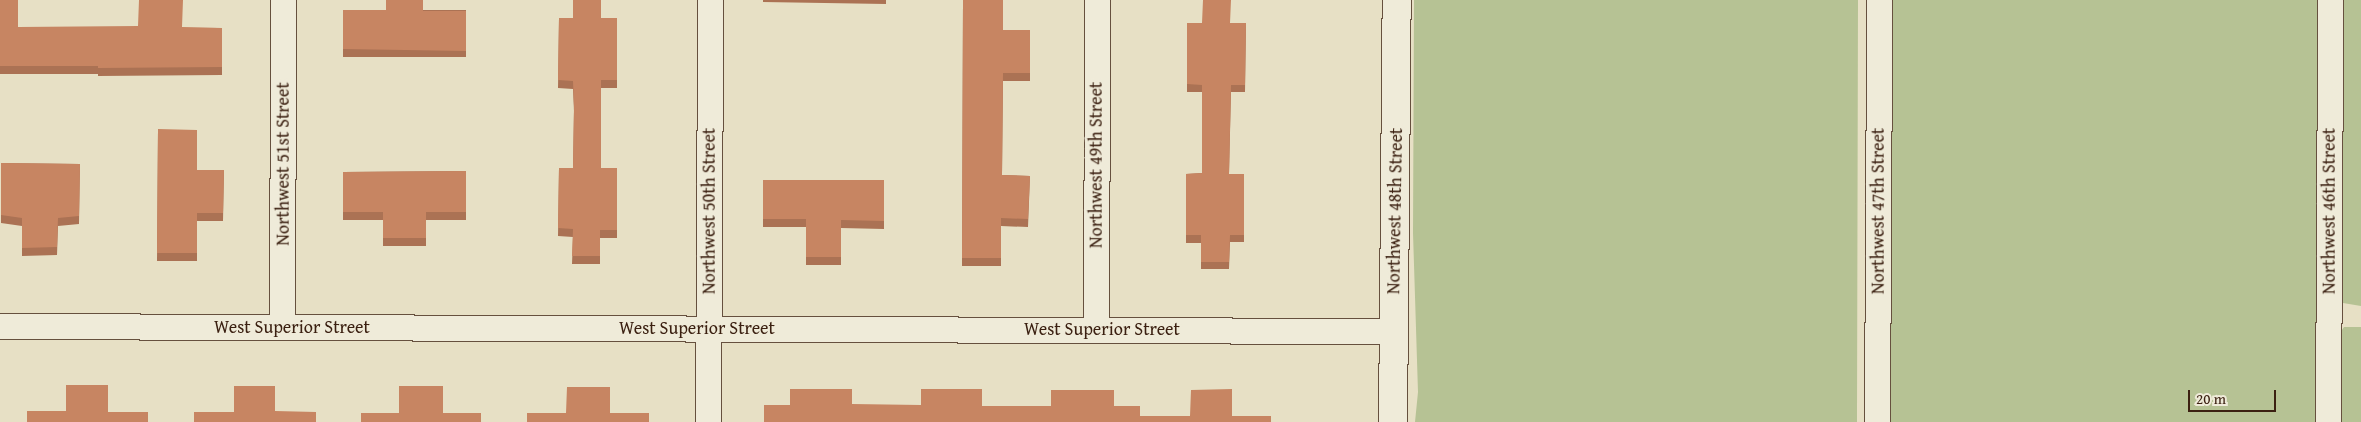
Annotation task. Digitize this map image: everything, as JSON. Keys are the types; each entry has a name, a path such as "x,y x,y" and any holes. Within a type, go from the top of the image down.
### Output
{"main road":[{"name":"Northwest 48th Street","path":"1393,422 1397,0"}],"street":[{"name":"Northwest 51st Street","path":"282,327 283,0"},
{"name":"Northwest 50th Street","path":"708,422 710,0"},
{"name":"Northwest 49th Street","path":"1096,329 1097,0"},
{"name":"Northwest 47th Street","path":"1877,422 1879,0"},
{"name":"Northwest 46th Street","path":"2328,422 2330,0"},
{"name":"West Superior Street","path":"0,326 1394,330"}],"green space":[{"path":"1414,0 1858,0 1857,422 1415,422 1418,392 1413,233"},
{"path":"1888,0 2317,0 2317,422 1888,422"},
{"path":"2339,0 2361,0 2361,306 2343,303 2336,285"},
{"path":"2344,327 2361,327 2361,422 2337,422 2337,337"}],"building":[{"path":"0,0 18,0 18,27 138,26 139,0 183,0 182,27 222,28 222,67 98,68 98,66 0,66"},
{"path":"386,0 423,0 423,11 466,11 466,51 343,49 343,10 386,10"},
{"path":"573,0 601,0 601,18 617,18 617,80 601,80 601,168 617,168 617,230 600,230 600,256 572,256 573,229 558,228 559,168 573,168 574,106 573,81 558,80 559,18 573,18"},
{"path":"963,0 1003,0 1003,30 1030,30 1030,73 1003,73 1002,175 1030,176 1028,219 1001,218 1001,258 962,258"},
{"path":"1203,0 1231,0 1230,23 1246,23 1245,85 1231,85 1229,174 1244,174 1244,235 1230,235 1229,262 1201,262 1201,235 1186,235 1186,174 1202,173 1202,85 1187,84 1187,23 1202,23"},
{"path":"158,129 197,130 197,170 224,170 223,213 197,213 197,253 157,253"},
{"path":"1,163 80,164 79,216 58,218 57,247 22,248 22,218 1,215"},
{"path":"466,171 466,212 426,212 426,238 383,238 383,212 343,212 343,172"},
{"path":"763,180 884,180 884,221 841,220 841,257 806,257 806,219 763,219"},
{"path":"66,385 108,385 108,412 148,412 148,422 27,422 27,411 66,411"},
{"path":"234,386 275,386 275,411 316,412 316,422 194,422 194,412 234,412"},
{"path":"399,386 443,386 443,413 481,413 481,422 361,422 361,413 399,413"},
{"path":"567,387 610,387 610,413 649,413 649,422 527,422 527,413 566,413"},
{"path":"790,389 852,389 852,404 921,405 921,389 982,389 982,406 1051,406 1051,390 1114,390 1114,406 1140,406 1140,416 1190,416 1191,390 1232,389 1232,416 1271,416 1271,422 764,422 764,405 790,405"}]}
